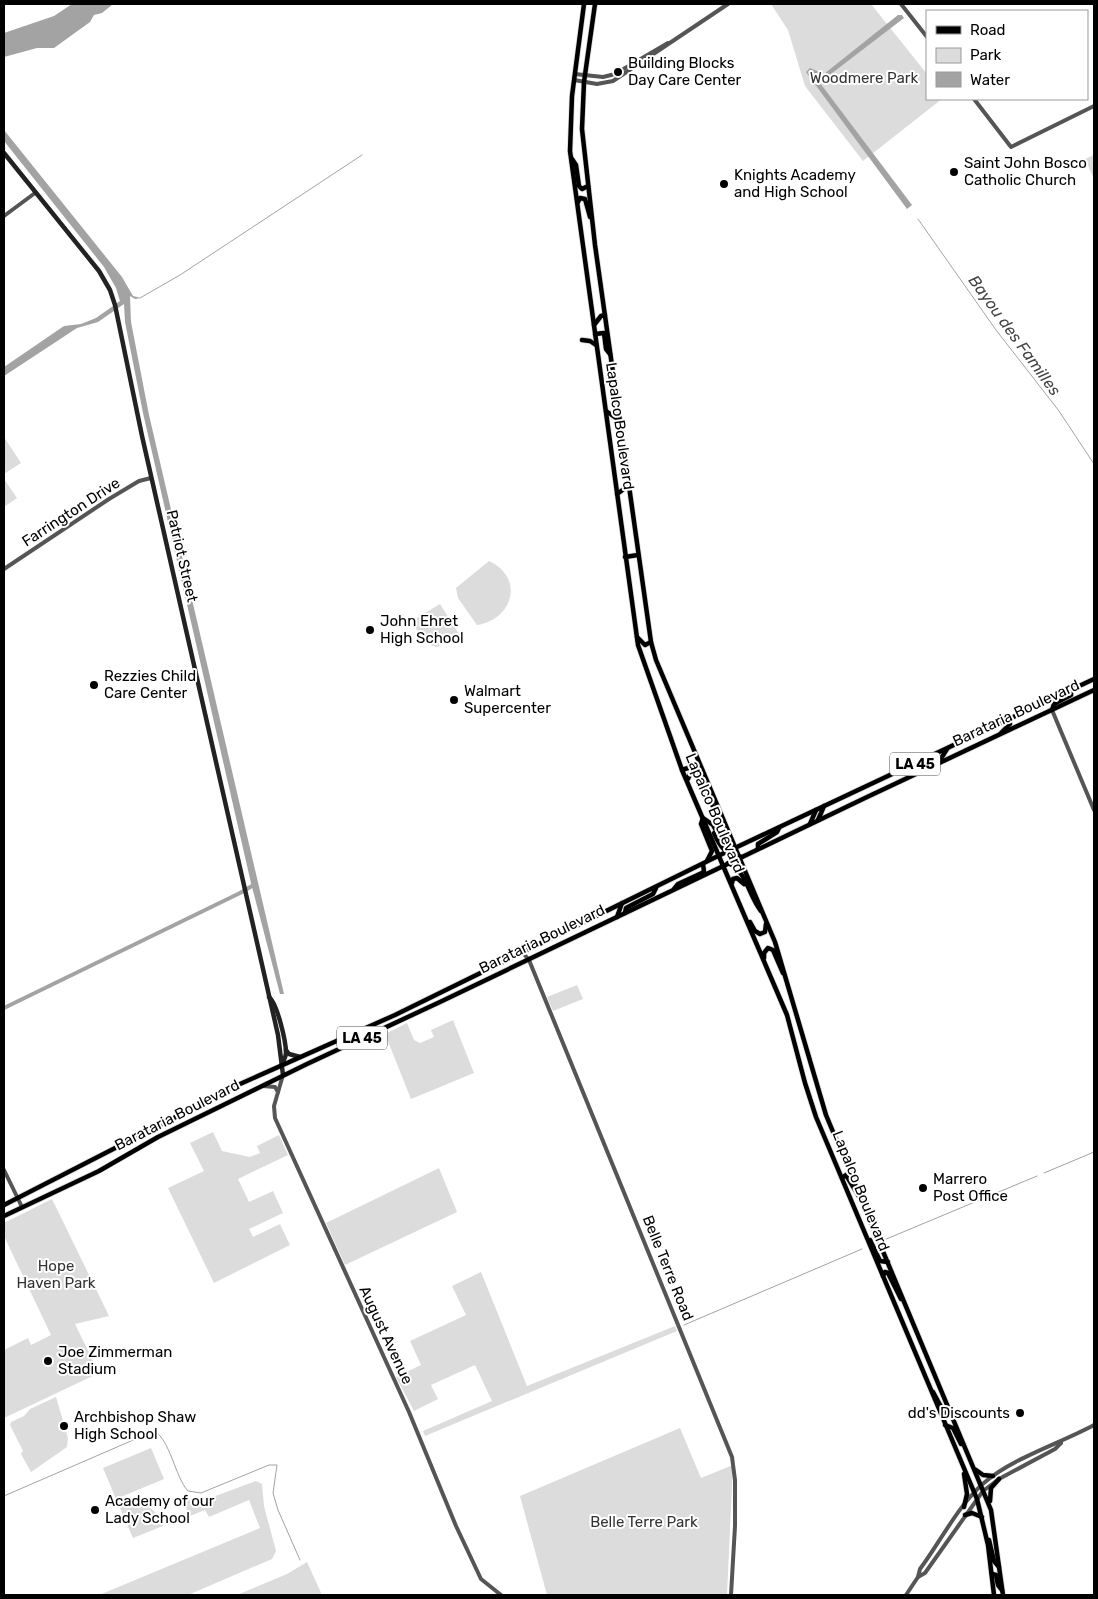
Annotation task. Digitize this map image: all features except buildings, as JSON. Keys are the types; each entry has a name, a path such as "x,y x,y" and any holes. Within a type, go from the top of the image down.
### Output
{"main road":[{"name":"Lapalco Boulevard","path":"584,4 570,122 571,158 637,636 657,702 682,770 787,1015 807,1092 882,1277 977,1499 986,1534 994,1595"},
{"name":"Lapalco Boulevard","path":"593,4 584,82 582,130 592,223 651,642 656,660 764,914 787,980 826,1115 991,1510 1003,1593"},
{"name":"Patriot Street","path":"4,153 99,271 110,290 116,307 151,478 269,996 283,1075"},
{"path":"571,158 576,165 579,186 584,188 588,186"},
{"path":"577,204 580,198 585,199 592,223"},
{"path":"594,325 601,316 605,315"},
{"path":"595,334 604,333 606,349 610,355"},
{"path":"582,340 590,341 596,345"},
{"path":"605,405 617,403"},
{"path":"606,411 619,420"},
{"path":"610,444 622,442"},
{"path":"617,494 628,486"},
{"path":"622,536 635,533"},
{"path":"625,557 638,555"},
{"path":"637,636 645,645 651,642"},
{"name":"Barataria Boulevard","path":"4,1205 94,1161 176,1115 455,986 714,858 720,857 727,852 1094,679"},
{"path":"1052,710 1054,704 1070,694 1071,690"},
{"name":"Barataria Boulevard","path":"4,1216 99,1170 158,1137 283,1075 529,960 855,802 1094,690"},
{"path":"998,736 1008,726 1009,719"},
{"path":"937,765 948,748"},
{"path":"921,772 931,762 933,756"},
{"path":"673,890 678,884 704,872 704,863 712,851 701,824 703,818 710,822 720,838 724,839 726,834 724,820 714,809 698,770 692,767 682,770"},
{"path":"688,782 688,775 695,774 709,797"},
{"path":"865,798 870,785"},
{"path":"855,802 861,789"},
{"path":"818,820 824,806"},
{"path":"810,824 816,810"},
{"path":"710,822 720,846 727,852 741,857"},
{"path":"758,849 758,844 777,832 779,828"},
{"path":"720,857 738,870 753,901 764,914"},
{"path":"732,885 732,881 737,878 747,887"},
{"path":"626,913 626,908 653,894 656,888"},
{"path":"617,917 622,903"},
{"path":"741,906 758,933 764,932 766,920"},
{"path":"764,962 764,952 770,948 773,950 787,980"},
{"path":"448,998 455,986"},
{"path":"440,1002 447,989"},
{"name":"Patriot Street","path":"269,996 274,1001 285,1048 286,1054 282,1066"},
{"path":"285,1048 289,1054 300,1057"},
{"path":"842,1178 843,1175 847,1176 853,1190 863,1203"},
{"path":"863,1228 880,1261 888,1262"},
{"path":"882,1277 885,1272 888,1273 896,1294 904,1302"},
{"path":"930,1390 938,1399 946,1416 952,1415"},
{"path":"945,1425 953,1428 965,1449"},
{"path":"971,1463 981,1474 993,1476"},
{"path":"964,1470 967,1494 964,1506"},
{"path":"991,1510 990,1491 999,1478"},
{"path":"965,1515 972,1513 982,1517"},
{"path":"986,1534 994,1561 999,1567"},
{"path":"992,1574 996,1575 998,1585 1003,1593"}],"street":[{"path":"575,74 603,77 615,74 661,45 670,42 728,4"},
{"path":"901,4 926,36"},
{"path":"574,80 602,84 614,81 664,49 670,42"},
{"path":"975,100 1012,147 1094,106"},
{"path":"4,216 35,193"},
{"name":"Farrington Drive","path":"4,569 116,495 139,481 151,478"},
{"path":"1052,710 1094,810"},
{"path":"529,950 529,960"},
{"path":"523,953 529,960"},
{"name":"Belle Terre Road","path":"529,960 732,1457 735,1475 735,1526 731,1595"},
{"name":"August Avenue","path":"283,1075 274,1112 287,1146 410,1412 456,1526 481,1579 501,1595"},
{"path":"262,1086 275,1087 278,1092"},
{"path":"4,1170 22,1208"},
{"path":"906,1595 918,1577 920,1568 981,1485 993,1476 1047,1447 1061,1443 1094,1425"},
{"path":"918,1577 925,1573 983,1491 999,1478 1055,1449 1061,1443"}],"green space":[{"name":"Woodmere Park","path":"771,4 871,4 926,73 926,100 939,100 863,161 805,86 788,30"},
{"path":"1094,155 1094,179 1085,159"},
{"path":"4,437 21,463 4,474"},
{"path":"4,479 17,498 4,507"},
{"path":"489,561 500,568 507,577 511,587 510,597 506,607 499,615 477,625 458,598 456,588"},
{"path":"440,604 459,634 437,647 424,643 412,621"},
{"path":"577,985 583,999 553,1011 547,997"},
{"path":"453,1020 474,1073 411,1099 385,1034 407,1023 414,1040 420,1043 434,1037 431,1030"},
{"path":"213,1132 222,1151 250,1157 260,1153 257,1146 279,1135 288,1155 238,1179 249,1202 273,1191 283,1213 249,1229 253,1237 280,1224 290,1245 214,1283 168,1188 204,1171 190,1143"},
{"path":"439,1168 457,1212 345,1265 326,1223"},
{"name":"Hope Haven Park","path":"52,1199 109,1316 75,1324 99,1373 4,1418 4,1350 28,1338 31,1345 51,1335 4,1236 4,1223"},
{"path":"481,1272 527,1386 675,1326 677,1331 425,1436 423,1431 492,1401 475,1365 431,1385 438,1399 414,1411 396,1377 421,1365 410,1341 466,1315 452,1286"},
{"path":"56,1397 68,1438 67,1447 31,1472 21,1454 23,1451 10,1425 11,1422 24,1416 30,1409"},
{"name":"Belle Terre Park","path":"680,1428 701,1478 733,1465 727,1595 547,1595 520,1496"},
{"path":"151,1448 164,1479 116,1499 103,1468"},
{"path":"256,1481 262,1484 264,1506 276,1551 272,1559 188,1595 99,1595 260,1528 249,1500 209,1517 205,1510 190,1516 181,1498 202,1501"},
{"path":"127,1503 149,1507 157,1515 163,1526 133,1538 119,1506"},
{"path":"307,1562 322,1595 237,1595 287,1574"}],"water":[{"path":"72,4 113,4 102,13 94,15 90,22 54,48 37,48 4,57 4,33 54,16"},
{"path":"898,15 902,15 904,18 827,77 817,79 912,205 907,209 806,72 810,68 824,74"},
{"path":"4,130 122,277 133,296 141,298 135,299 130,296 131,322 149,415 284,994 280,994 251,883 143,413 125,322 124,304 98,322 77,328 4,376 4,367 64,326 81,324 96,318 120,301 116,288 104,267 4,141"}],"waterway":[{"path":"140,298 180,275 362,155"},
{"name":"Bayou des Familles","path":"918,219 996,330 1059,411 1094,464"},
{"path":"4,1008 240,893 252,886 255,881"},
{"path":"1044,1173 1094,1152"},
{"path":"884,1240 1037,1176"},
{"path":"684,1325 862,1249"},
{"path":"4,1496 154,1431 160,1435 164,1442 179,1477 188,1491 201,1493 269,1465 277,1465 273,1493 278,1510 300,1560"}],"place":[{"name":"Building Blocks Day Care Center","path":"618,72"},
{"name":"Saint John Bosco Catholic Church","path":"954,172"},
{"name":"Knights Academy and High School","path":"724,184"},
{"name":"John Ehret High School","path":"370,630"},
{"name":"Rezzies Child Care Center","path":"94,685"},
{"name":"Walmart Supercenter","path":"454,700"},
{"name":"Marrero Post Office","path":"923,1188"},
{"name":"Joe Zimmerman Stadium","path":"48,1361"},
{"name":"dd's Discounts","path":"1020,1413"},
{"name":"Archbishop Shaw High School","path":"64,1426"},
{"name":"Academy of our Lady School","path":"95,1510"}]}
